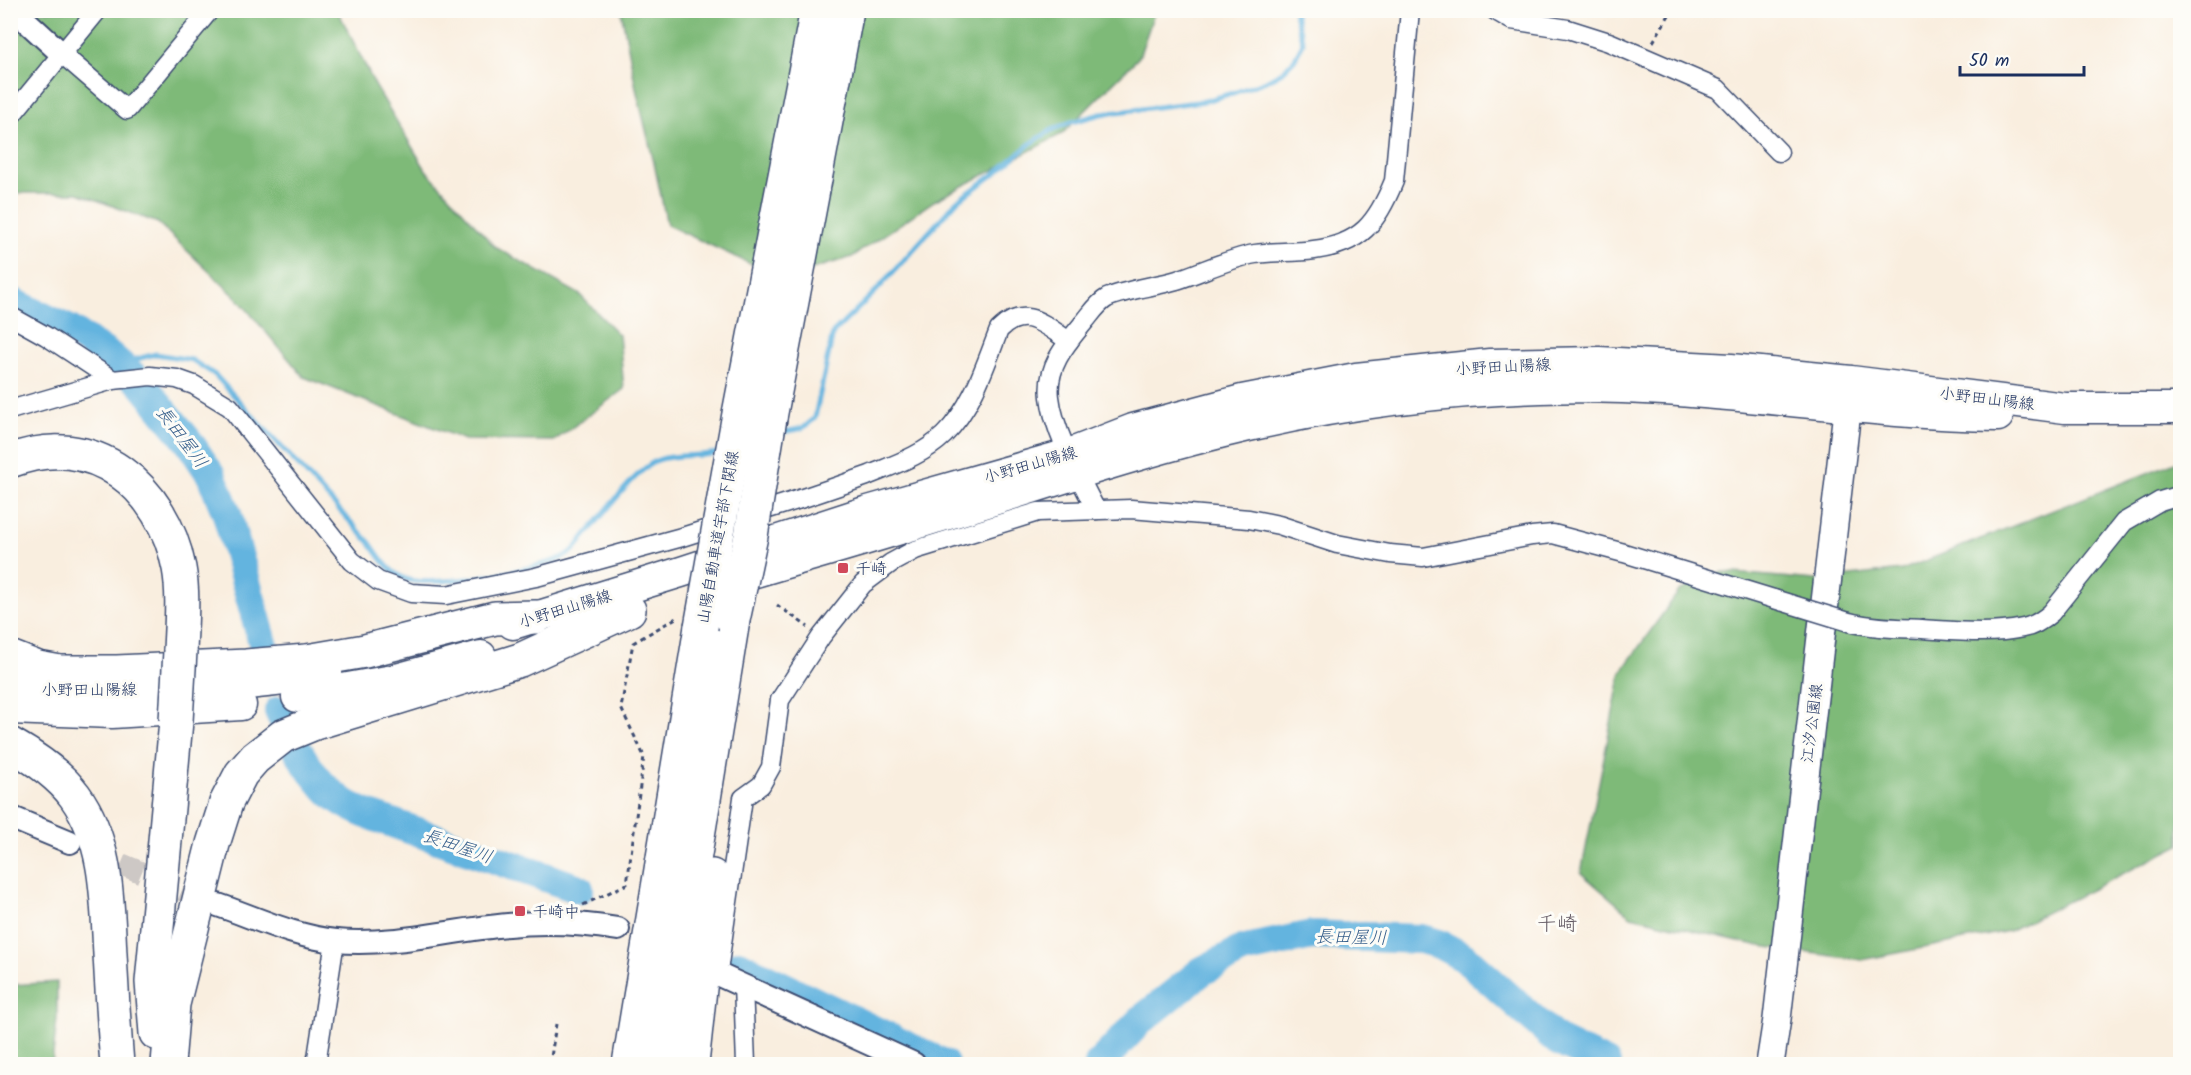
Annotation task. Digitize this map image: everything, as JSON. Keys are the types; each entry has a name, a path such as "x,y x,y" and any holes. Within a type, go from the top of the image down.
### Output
{"highway":[{"name":"山陽自動車道宇部下関線","path":"661,1065 752,536 754,416 817,10"},
{"name":"山陽自動車道宇部下関線","path":"629,1065 689,623 754,416 847,10"},
{"path":"10,461 46,452 85,455 104,462 123,473 141,488 165,524 179,567 181,588 173,652 152,982 158,1065"},
{"path":"10,479 49,468 81,472 116,489 132,504 147,525 162,571 173,652"},
{"path":"168,1065 173,1004 219,822 236,782 255,758 283,736 315,723 520,660 630,610"},
{"path":"10,657 38,668 60,672 117,672 256,665 307,661 365,651 495,618 536,617"},
{"path":"692,1065 739,621"},
{"path":"129,1065 168,722"},
{"path":"10,744 46,768 74,794 94,831 104,867 107,895 117,1065"},
{"path":"620,1065 642,978"}],"main road":[{"name":"小野田山陽線","path":"10,709 112,713 265,703 393,680 929,520 1073,464 1133,429 1242,400 1356,378 1490,364 1599,362 1731,369 1849,394 2066,408 2181,408"},
{"name":"江汐公園線","path":"1770,1065 1778,1019 1849,394"},
{"name":"小野田山陽線","path":"10,688 110,691 265,683 324,673 431,648 536,617 868,511 1073,464"}],"street":[{"path":"14,10 127,110 210,10"},
{"path":"10,117 98,10"},
{"path":"1096,510 1073,464 1053,414 1049,396 1053,368 1059,355 1093,311 1106,299 1176,280 1254,254 1315,250 1344,244 1374,222 1384,206 1394,181 1410,10"},
{"path":"1494,10 1510,20 1568,29 1609,42 1718,89 1779,152"},
{"path":"10,315 112,380"},
{"path":"10,410 112,380 150,376 194,385 230,407 326,530 366,574 411,593 446,595 536,577 682,537 836,488 901,462 944,435 955,422 978,382 999,330 1009,321 1020,317 1031,317 1069,341"},
{"path":"914,1065 717,974 742,798 761,785 771,767 780,700 821,637 863,584 891,563 915,550 1038,512 1131,509 1249,519 1279,525 1337,544 1390,554 1423,557 1552,534 1624,553 1865,626 1993,631 2025,628 2041,621 2051,613 2124,522 2160,501 2181,495"},
{"path":"10,817 70,842"},
{"path":"218,905 297,933 335,941 392,942 507,925 546,922 618,929"},
{"path":"316,1065 335,941"},
{"path":"743,985 746,1065"}],"path":[{"path":"1646,58 1672,10"},
{"path":"777,605 821,637"},
{"path":"546,922 627,884 644,756 621,708 633,643 689,623"},
{"path":"550,1065 556,1024"}],"green space":[{"path":"10,11 338,11 376,87 426,170 495,247 579,294 619,335 624,389 554,441 465,440 304,377 238,299 158,223 78,193 11,193"},
{"path":"621,11 1155,11 1139,57 1062,134 934,201 852,257 799,273 755,266 667,225"},
{"path":"2180,460 2180,845 2009,931 1862,960 1760,946 1631,916 1581,873 1621,672 1679,591 1722,572 1815,580 1902,570"},
{"path":"57,982 57,1019 52,1064 11,1064 11,985"}],"waterway":[{"path":"779,433 802,428 815,417 833,333 876,291 957,201 1030,144 1068,123 1101,114 1205,101 1266,81 1282,72 1294,60 1303,43 1294,10"},
{"name":"長田屋川","path":"10,301 70,330 110,356 141,383 189,442 211,475 227,514 263,643"},
{"path":"110,356 133,360 156,354 192,360 215,375 370,543 386,565 402,578 409,580 422,582 466,579 517,570 558,559 574,550 620,494 649,465 666,458 721,452"},
{"name":"長田屋川","path":"279,711 311,771 329,791 346,804 364,813 579,889"},
{"name":"長田屋川","path":"1099,1064 1140,1021 1202,971 1242,950 1312,935 1421,939 1439,944 1465,958 1558,1041 1606,1064"},
{"name":"長田屋川","path":"739,965 944,1064"},
{"path":"1926,1064 1929,1061 1978,1064"}],"tunnel":[{"path":"91,851 212,903"}],"place":[{"name":"千崎","path":"843,568"},
{"name":"千崎中","path":"520,911"}],"district":[{"name":"千崎","path":"1557,923"}]}
